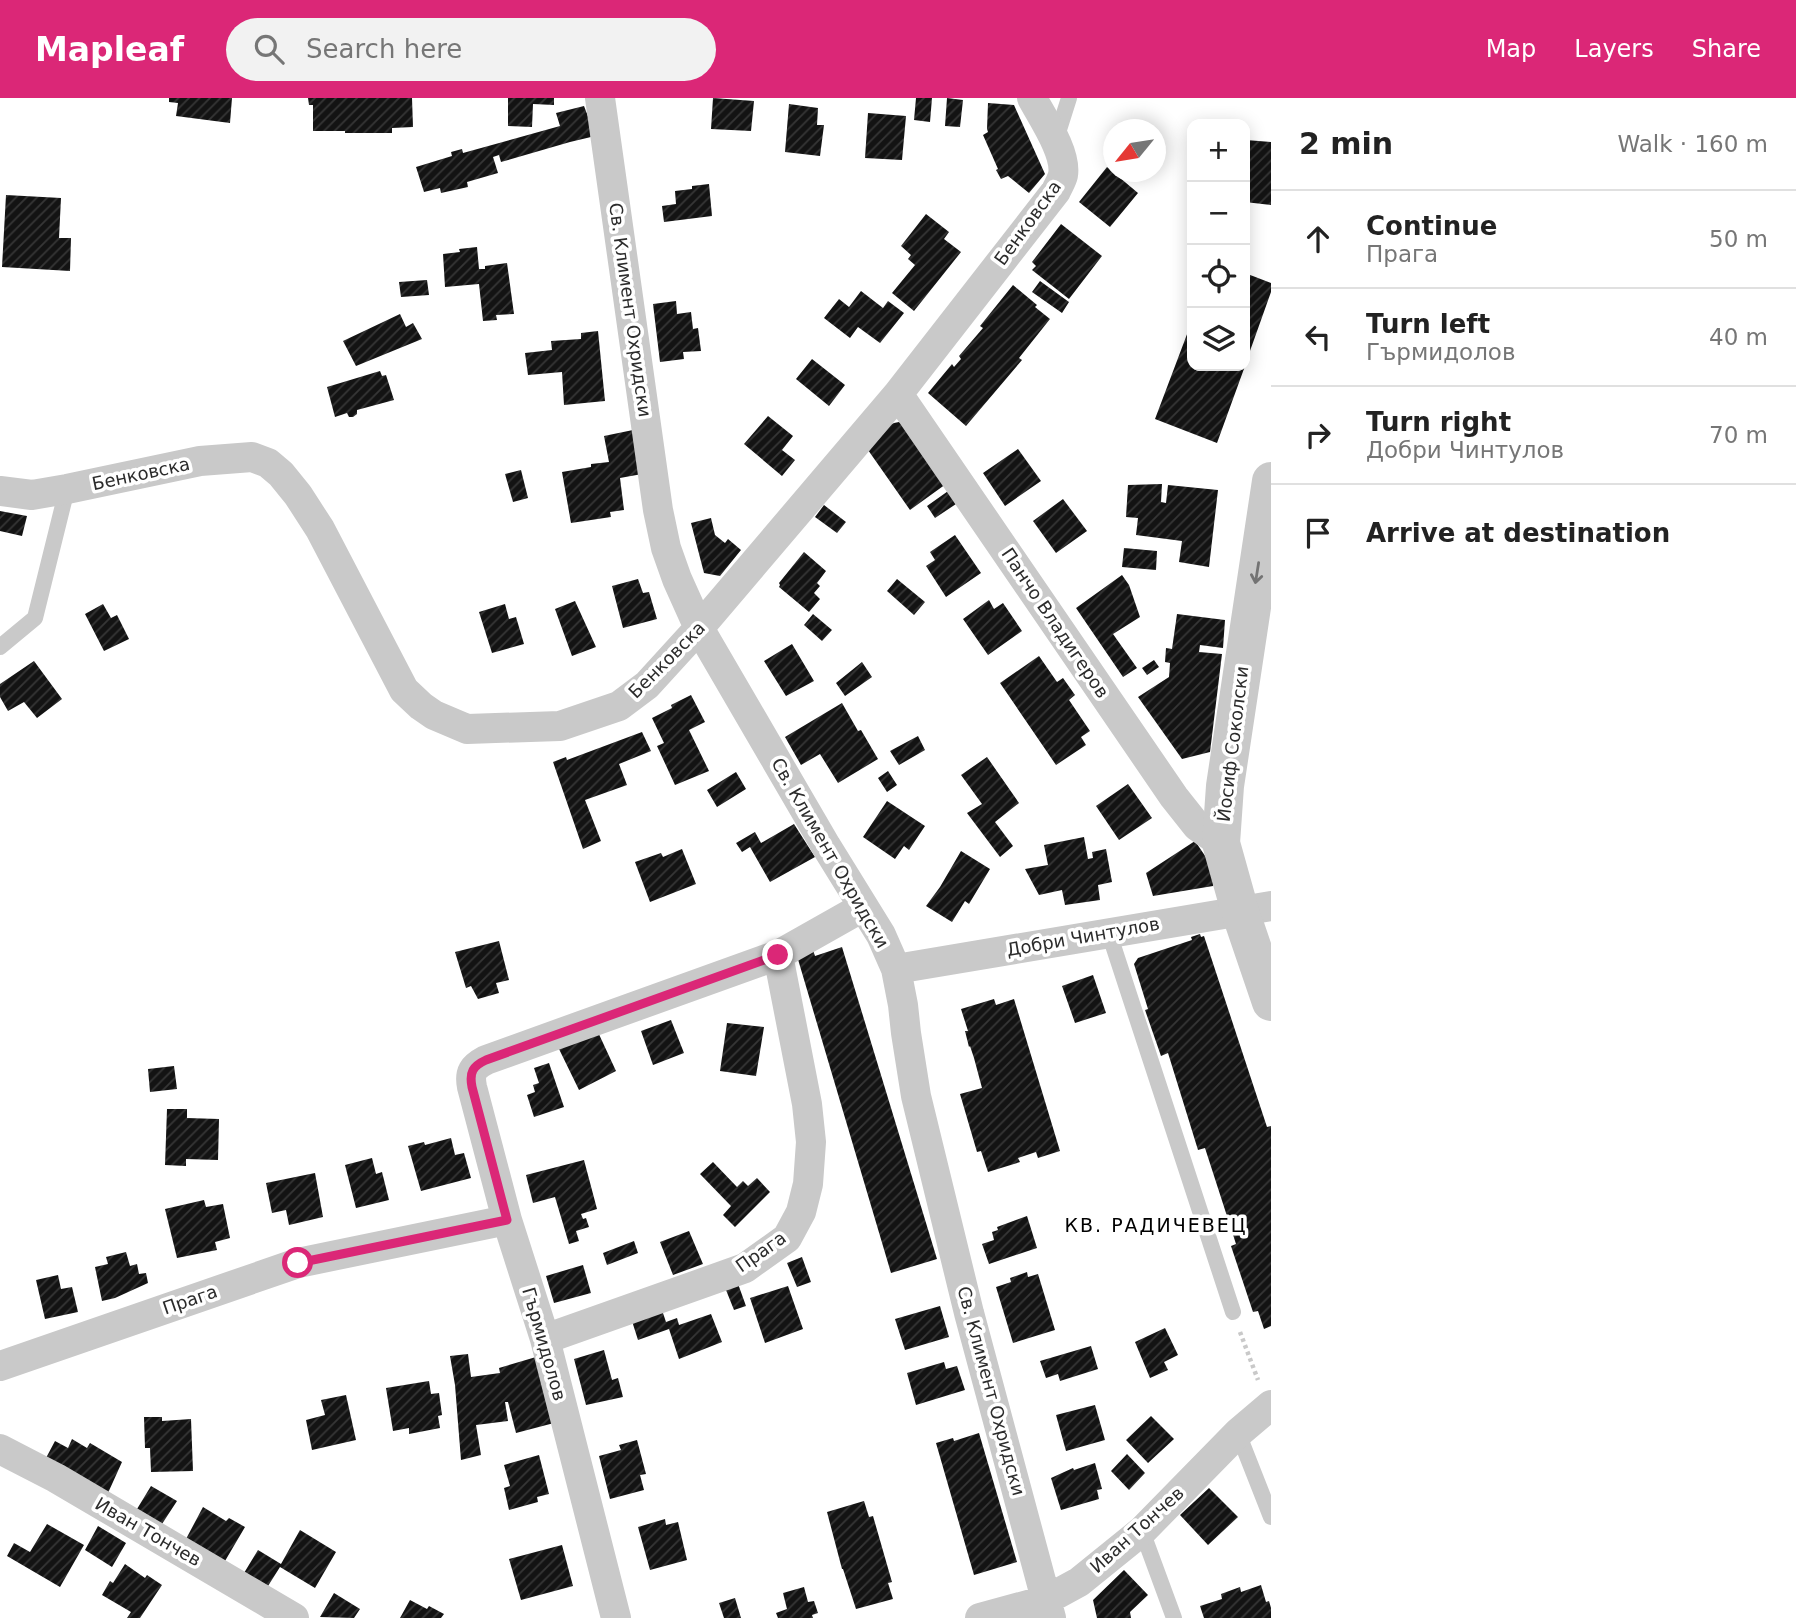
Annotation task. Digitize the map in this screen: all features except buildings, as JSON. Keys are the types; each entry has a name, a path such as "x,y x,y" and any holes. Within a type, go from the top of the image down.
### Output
{"street":[{"name":"Св. Климент Охридски","path":"600,98 658,510 666,548 699,628 881,934 896,969 916,1096 969,1313 1049,1609"},
{"path":"1032,98 1055,142"},
{"name":"Бенковска","path":"0,491 32,495 200,461 252,457 268,463 298,495 320,529 404,690 421,706 434,715 467,729 560,726 619,706 647,685 699,628 898,394 1056,191 1063,175 1062,158 1055,142"},
{"name":"Панчо Владигеров","path":"898,394 1174,797 1197,825 1221,843"},
{"name":"Йосиф Соколски","path":"1271,481 1225,786 1221,843 1255,909 1271,1002"},
{"path":"778,955 863,907"},
{"name":"Добри Чинтулов","path":"896,969 1255,909"},
{"name":"Гърмидолов","path":"616,1618 545,1339 507,1220 472,1087 472,1070 486,1060 778,955"},
{"name":"Прага","path":"545,1339 745,1268 787,1238 801,1212 808,1184 811,1142 807,1104 778,955"},
{"name":"Прага","path":"0,1366 298,1263 507,1220"},
{"name":"Иван Тончев","path":"980,1618 1049,1609 1142,1531 1238,1433 1269,1406"},
{"name":"Иван Тончев","path":"0,1449 56,1478 294,1618"}],"lane":[{"path":"1055,142 1069,98"},
{"path":"0,647 35,618 66,489"},
{"path":"1109,933 1233,1312"},
{"path":"1238,1433 1271,1517"},
{"path":"1142,1531 1174,1618"}],"path":[{"path":"1233,1312 1269,1406"}],"district":[{"name":"КВ. РАДИЧЕВЕЦ","path":"1156,1225"}],"route":[{"path":"298,1263 507,1220 470,1079 472,1070 478,1064 778,955"}]}
